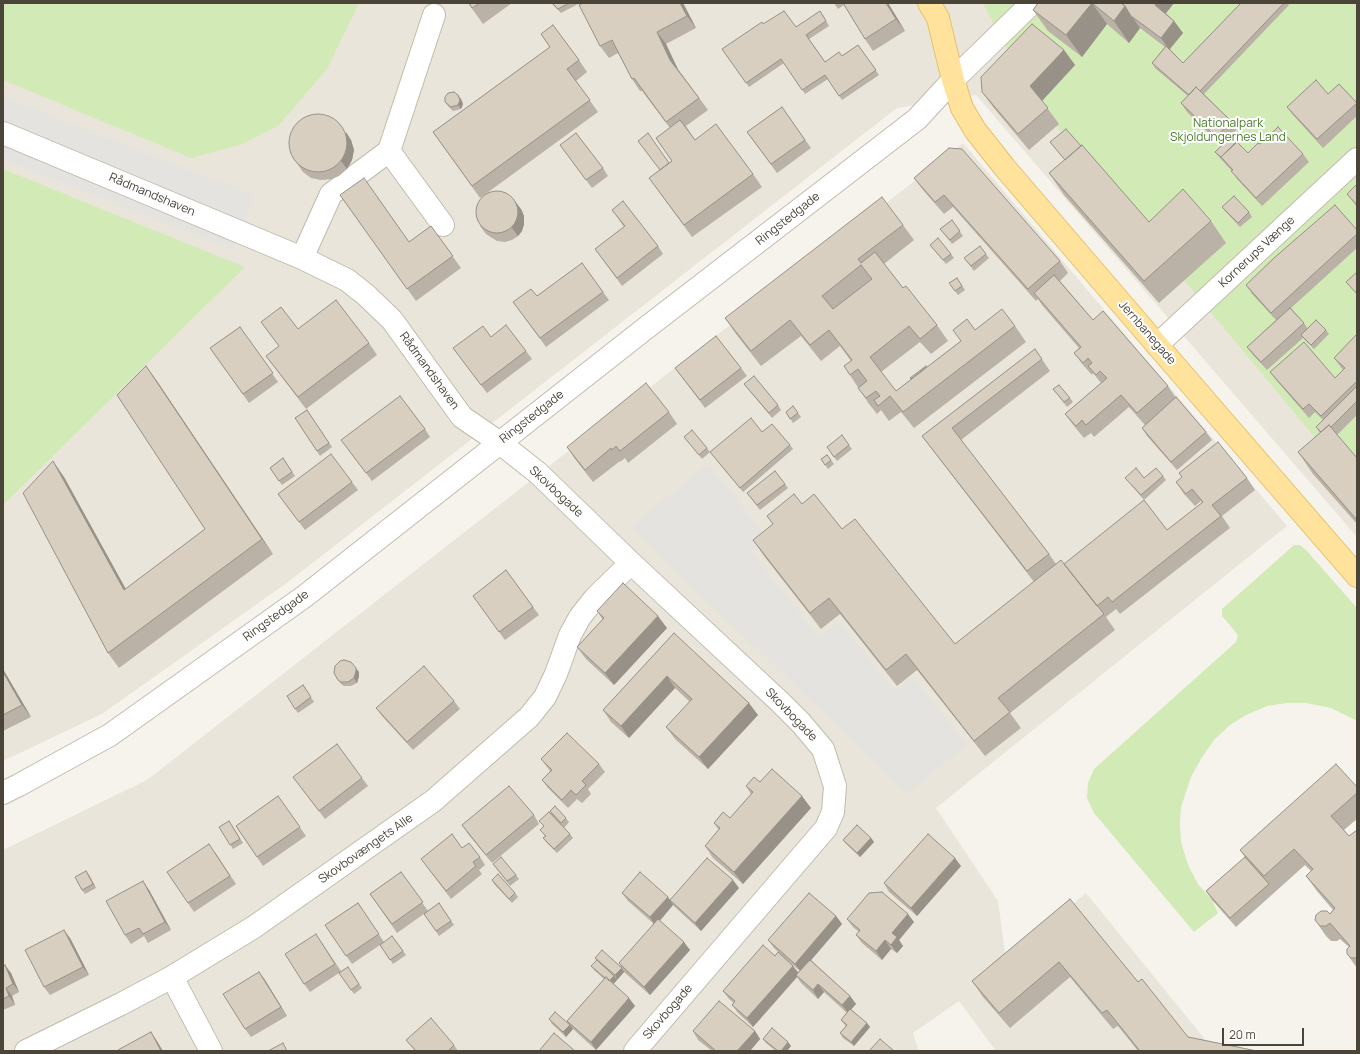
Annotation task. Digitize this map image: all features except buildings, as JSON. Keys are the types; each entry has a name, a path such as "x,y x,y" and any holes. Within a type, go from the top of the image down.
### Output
{"main road":[{"name":"Jernbanegade","path":"929,3 938,18 953,80 962,108 975,130 1005,168 1357,576"}],"street":[{"name":"Ringstedgade","path":"3,793 19,786 115,732 305,596 916,120 953,80 1032,3"},
{"path":"302,258 331,194 389,151 434,15"},
{"name":"Rådmandshaven","path":"3,133 302,258 347,280 380,307 392,320 462,417 500,443"},
{"path":"389,151 443,225"},
{"name":"Kornerups Vænge","path":"1157,345 1357,159"},
{"name":"Skovbogade","path":"500,443 538,473 801,723 823,749 835,786 833,812 826,828 635,1051"},
{"name":"Skovbovængets Alle","path":"26,1051 172,977 254,927 433,801 529,717 545,697 556,674 570,635 580,617 595,598 631,563"},
{"path":"172,977 211,1051"}],"shaded area":[{"path":"3,3 1357,3 1357,537 976,95 897,108 288,582 102,714 3,761"},
{"path":"3,97 254,195 233,250 3,160"},
{"path":"963,143 1287,526 936,808 998,901 1006,960 1086,893 1208,1043 1251,1051 996,1051 959,1001 913,1033 919,1051 3,1051 3,850 147,780"},
{"path":"708,464 768,539 751,552 819,637 840,622 895,692 913,678 966,744 907,794 631,527"}],"green space":[{"path":"3,3 359,3 327,69 279,125 243,144 191,158 3,80"},
{"name":"Nationalpark Skjoldungernes Land","path":"983,3 1357,3 1357,488 1032,97"},
{"path":"3,169 245,267 3,505"},
{"path":"1294,545 1300,545 1307,551 1357,608 1357,721 1331,708 1306,703 1287,703 1267,706 1246,715 1230,725 1214,740 1191,777 1181,807 1181,842 1188,865 1198,884 1212,900 1218,913 1194,932 1094,813 1087,798 1088,783 1094,769 1236,642 1238,635 1222,616 1222,609"}]}
